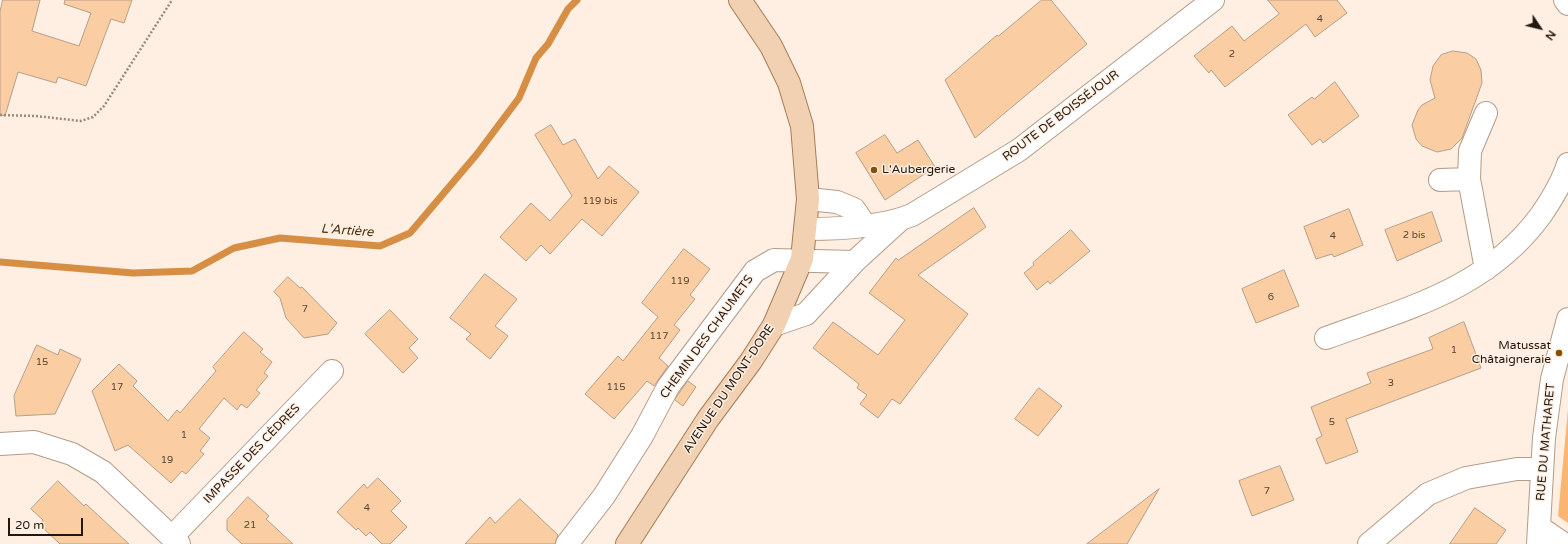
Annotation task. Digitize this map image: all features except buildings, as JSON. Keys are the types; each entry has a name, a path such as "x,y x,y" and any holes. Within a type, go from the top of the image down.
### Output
{"main road":[{"name":"AVENUE DU MONT-DORE","path":"627,544 708,419 751,361 774,325 802,259 808,199 806,156 802,126 789,83 771,46 745,6"}],"street":[{"name":"ROUTE DE BOISSÉJOUR","path":"806,229 842,229 900,220 912,215 1019,150 1214,0"},
{"path":"1565,0 1568,4"},
{"path":"1486,113 1470,151 1469,179 1486,269"},
{"path":"1326,338 1440,296 1468,282 1506,254 1530,229 1563,179 1568,164"},
{"path":"1440,180 1469,179"},
{"path":"808,199 837,202 854,209 865,225"},
{"name":"ROUTE DE BOISSÉJOUR","path":"774,325 806,314 854,262 900,220"},
{"path":"802,259 854,262"},
{"name":"CHEMIN DES CHAUMETS","path":"567,544 604,496 642,436 668,387 755,271 774,260 802,259"},
{"name":"RUE DU MATHARET","path":"1538,536 1542,469 1552,379 1568,319"},
{"name":"IMPASSE DES CÈDRES","path":"176,540 332,372"},
{"path":"0,444 34,442 72,454 103,472 176,540"},
{"path":"1369,544 1428,494 1466,478 1517,470 1542,469"},
{"path":"1538,536 1564,544"}],"path":[{"path":"0,115 36,116 81,121 93,117 104,106 172,0"}],"shaded area":[{"path":"1568,409 1568,523 1558,516"}],"waterway":[{"name":"L'Artière","path":"0,262 133,273 192,271 234,248 280,238 380,246 410,233 477,154 519,98 536,58 548,44 568,9 577,0"}],"place":[{"name":"L'Aubergerie","path":"874,170"},
{"name":"Matussat Châtaigneraie","path":"1559,353"}]}
